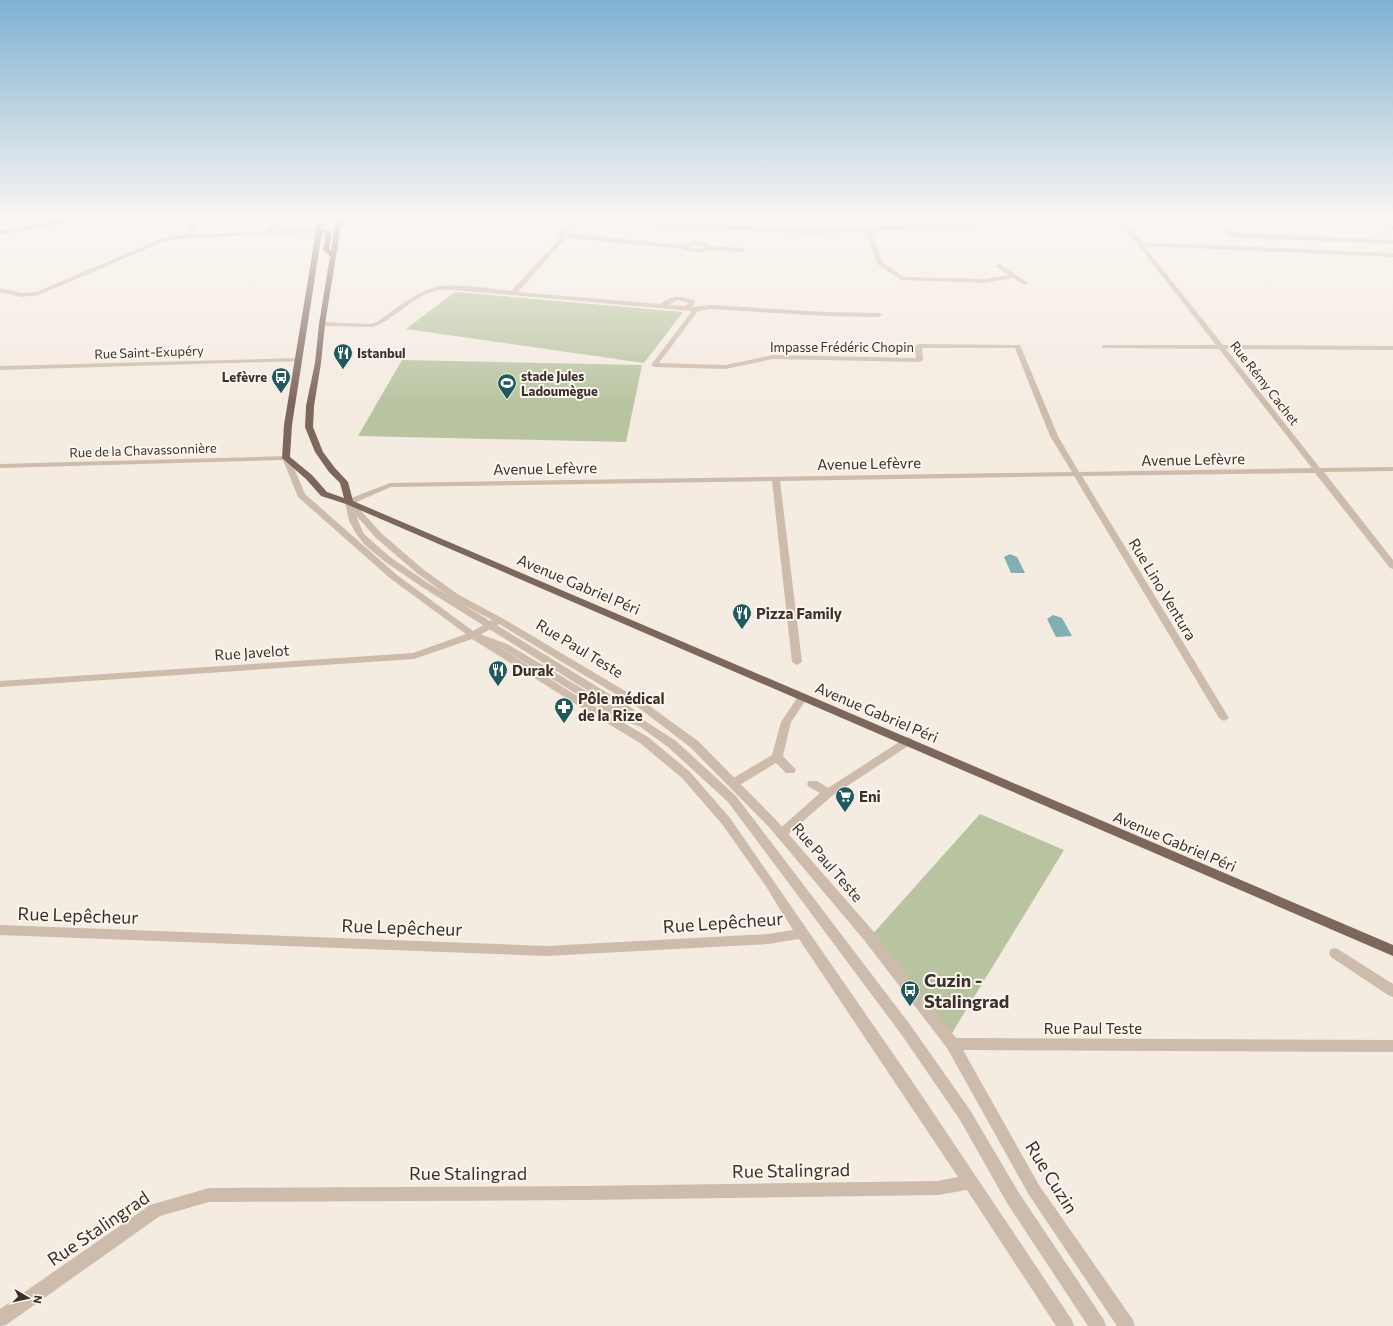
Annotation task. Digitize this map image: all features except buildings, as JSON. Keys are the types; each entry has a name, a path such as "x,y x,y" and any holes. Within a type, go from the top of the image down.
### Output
{"main road":[{"path":"286,458 288,425 312,281"},
{"path":"329,281 322,324 318,364 310,406 309,427 319,452 332,470 344,482 349,502"},
{"name":"Avenue Gabriel Péri","path":"286,458 309,478 324,494 349,502 1393,951"}],"street":[{"path":"0,290 21,296 37,294 68,281"},
{"path":"513,294 525,281"},
{"name":"Rue Rémy Cachet","path":"1169,281 1393,566"},
{"path":"322,324 370,326 379,323 418,296 434,290 454,288 696,309 711,307 825,314 879,315"},
{"path":"663,306 668,301 683,298 692,300 692,303 687,308"},
{"name":"Impasse Frédéric Chopin","path":"696,309 654,365 725,367 772,357 920,360 918,346 1018,346 1054,436 1078,474"},
{"path":"1104,347 1393,348"},
{"name":"Rue Saint-Exupéry","path":"0,368 299,360"},
{"path":"286,458 301,495 394,577 473,635 578,701 644,740 686,775 726,821 769,882 1066,1326"},
{"name":"Rue de la Chavassonnière","path":"0,466 286,458"},
{"name":"Avenue Lefèvre","path":"349,502 390,485 1393,469"},
{"name":"Rue Lino Ventura","path":"1078,474 1224,718"},
{"path":"776,479 797,662"},
{"name":"Rue Paul Teste","path":"349,502 379,536 420,572 494,623 628,710 641,723"},
{"name":"Rue Paul Teste","path":"494,623 644,706 694,744 734,783 781,834 869,936 952,1044 1393,1046"},
{"name":"Rue Javelot","path":"0,684 414,656 473,635 494,623"},
{"path":"473,635 504,646 622,717 641,723 672,744 732,799 906,1030 965,1115 1012,1198 1098,1326"},
{"path":"734,783 777,757 786,722 803,697"},
{"path":"781,834 828,793 907,742"},
{"path":"777,757 790,770"},
{"path":"814,784 828,793"},
{"name":"Rue Lepêcheur","path":"0,930 546,951 768,939 802,933"},
{"path":"1336,954 1393,991"},
{"name":"Rue Cuzin","path":"952,1044 1034,1190 1127,1326"},
{"name":"Rue Stalingrad","path":"0,1319 156,1210 209,1195 582,1193 938,1188 971,1182"}],"green space":[{"name":"stade Jules Ladoumègue","path":"455,292 683,312 644,363 406,329"},
{"name":"stade Jules Ladoumègue","path":"402,360 642,365 626,442 358,436"},
{"path":"980,814 1064,850 952,1033 870,937"}],"water":[{"path":"1010,554 1017,557 1025,573 1011,573 1004,557"},
{"path":"1053,615 1062,618 1072,636 1056,637 1047,619"}],"place":[{"name":"Istanbul","path":"343,370"},
{"name":"Lefèvre","path":"281,394"},
{"name":"stade Jules Ladoumègue","path":"507,400"},
{"name":"Pizza Family","path":"742,630"},
{"name":"Durak","path":"498,687"},
{"name":"Pôle médical de la Rize","path":"564,724"},
{"name":"Eni","path":"845,813"},
{"name":"Cuzin - Stalingrad","path":"910,1007"}]}
